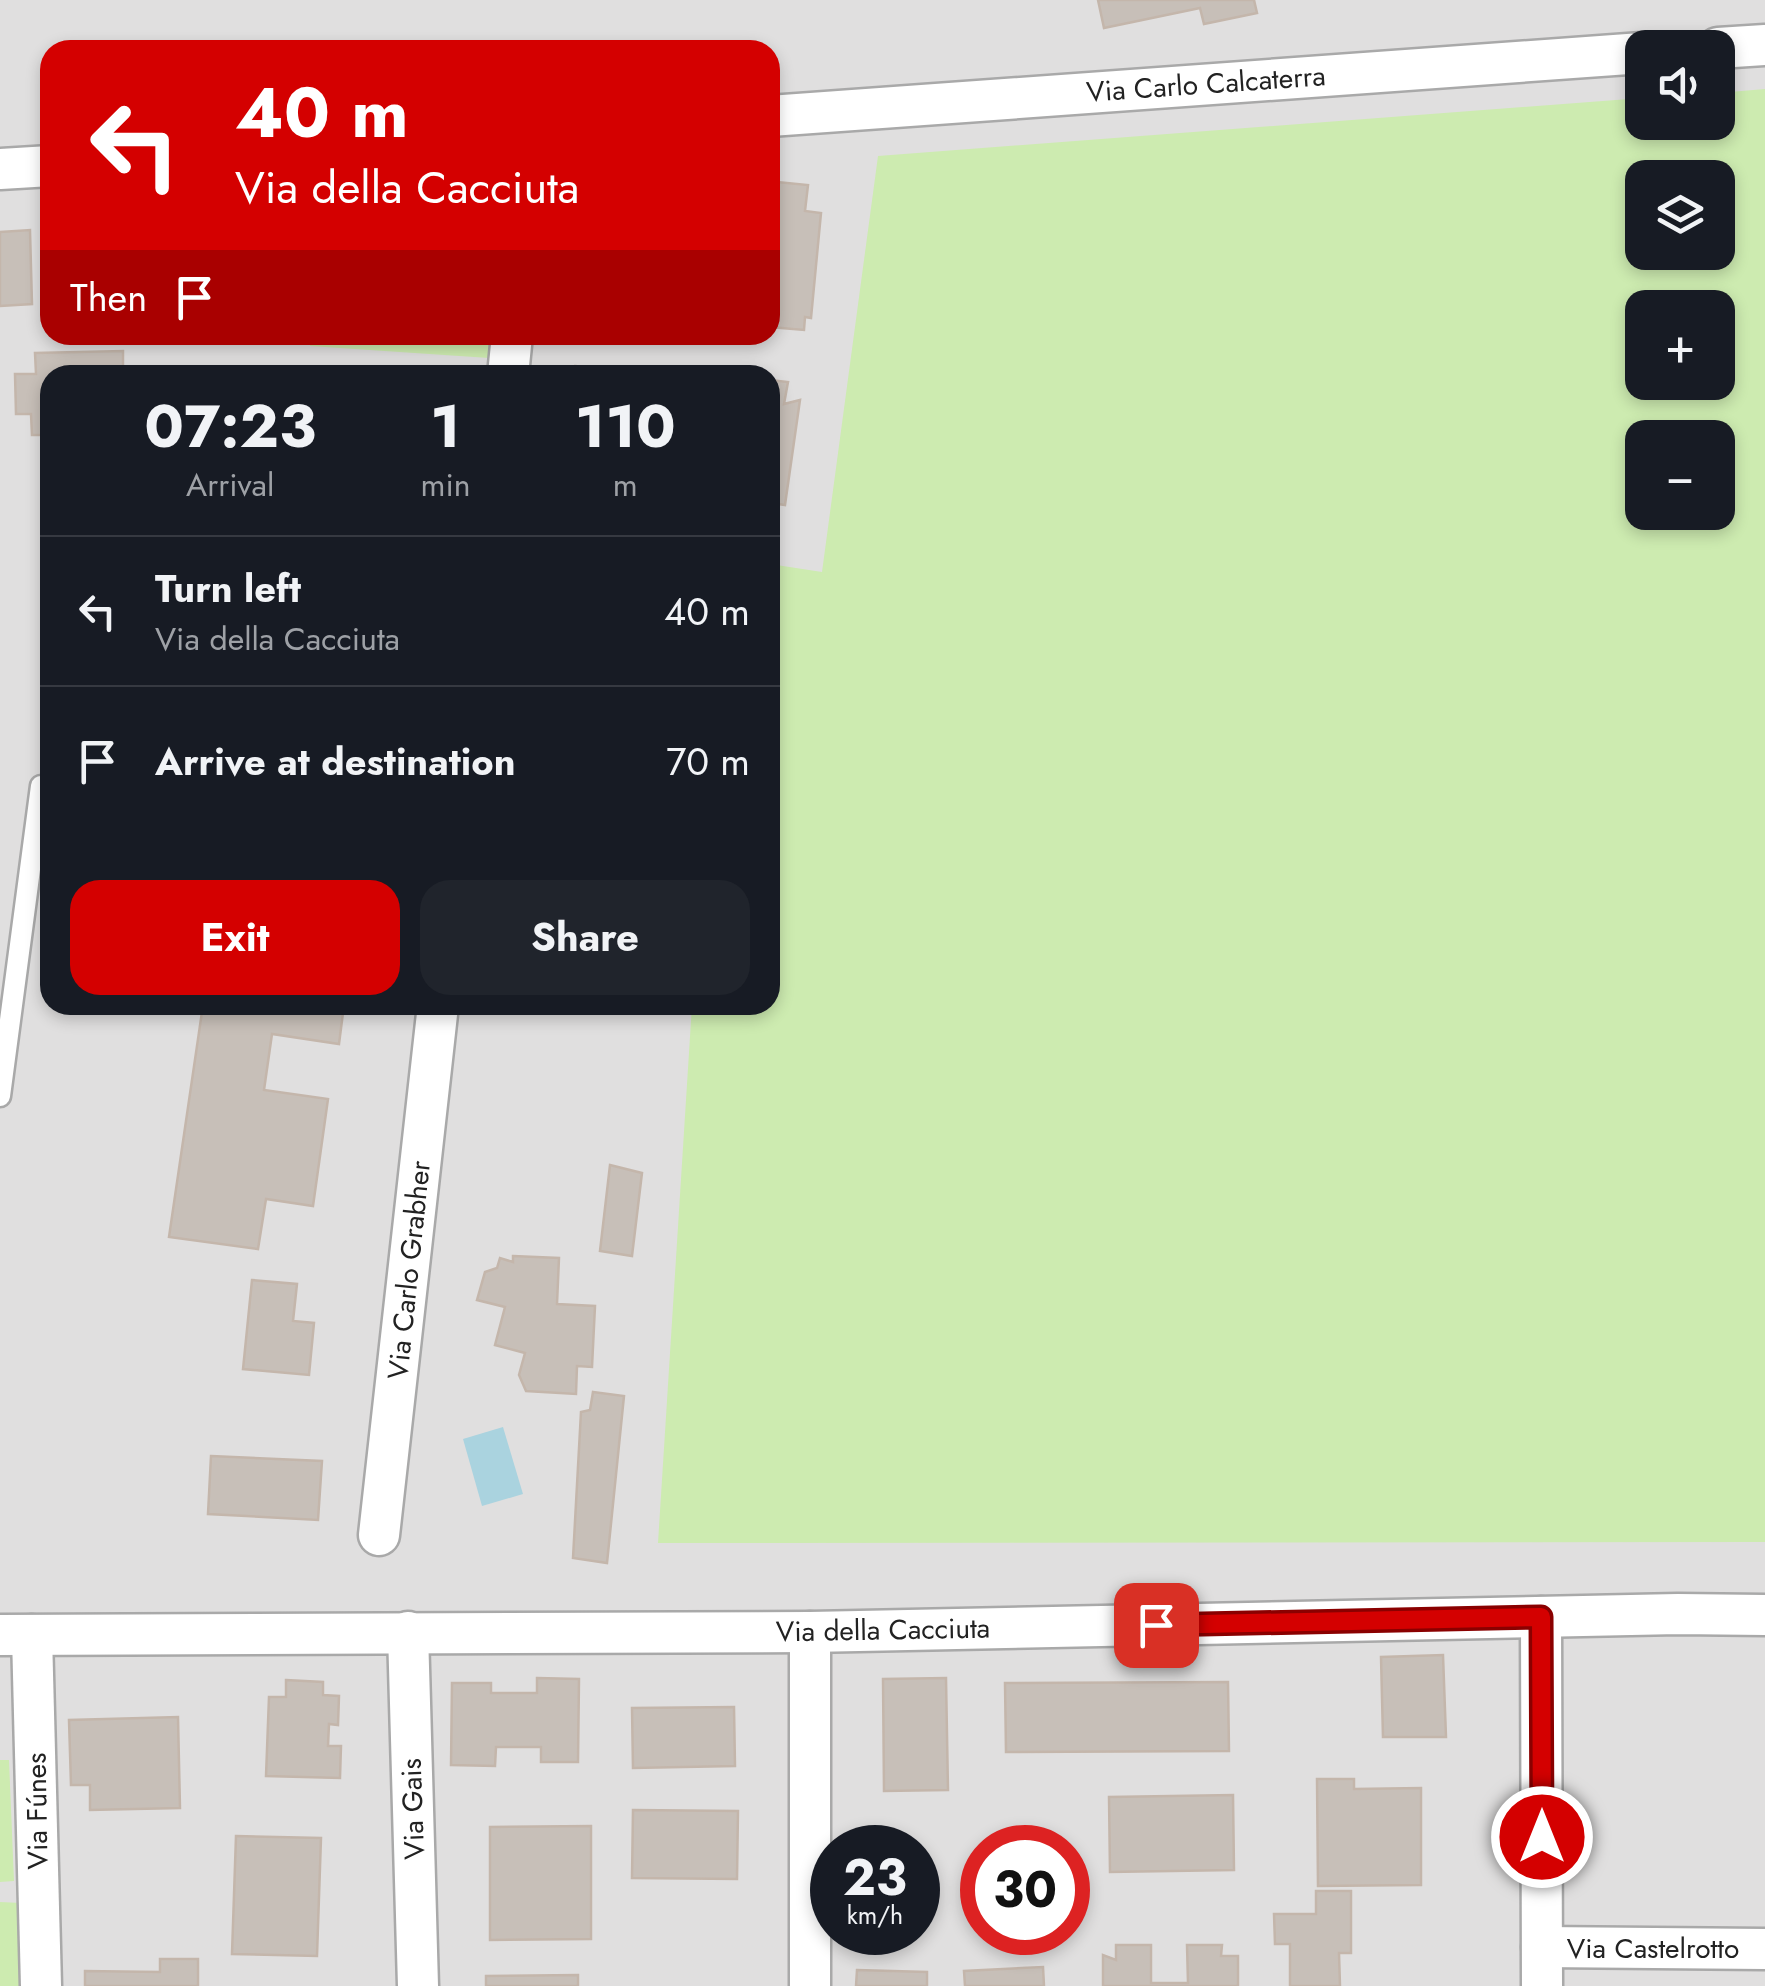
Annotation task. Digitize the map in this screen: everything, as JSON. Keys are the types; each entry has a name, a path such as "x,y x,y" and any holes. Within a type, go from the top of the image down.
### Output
{"street":[{"path":"1735,47 1765,44"},
{"name":"Via Carlo Calcaterra","path":"780,115 1625,54"},
{"path":"0,169 40,167"},
{"name":"Via Carlo Grabher","path":"379,1535 437,1015"},
{"name":"Via della Cacciuta","path":"16,1635 810,1632 1765,1615"},
{"path":"1541,1617 1542,1967"},
{"name":"Via Gais","path":"408,1632 418,1986"},
{"path":"810,1632 810,1986"},
{"name":"Via Fúnes","path":"16,1635 41,1986"},
{"name":"Via Castelrotto","path":"1542,1967 1765,1948"}],"lane":[{"path":"0,1096 40,801"}],"shaded area":[{"path":"0,0 1765,0 1765,1986 0,1986"}],"green space":[{"path":"1765,89 1765,1542 658,1543 691,1015 780,1015 780,566 822,572 878,156 1625,99 1625,140 1735,140 1735,92"},
{"path":"310,345 490,345 489,358"},
{"path":"0,1760 9,1760 14,1881 0,1882"},
{"path":"0,1902 21,1903 19,1986 0,1986"}],"water":[{"path":"503,1427 523,1494 482,1506 463,1439"}],"building":[{"path":"1098,0 1254,0 1257,13 1204,24 1200,8 1104,28"},
{"path":"780,182 808,185 805,211 821,213 811,318 805,317 804,330 780,328"},
{"path":"30,230 32,304 0,306 0,232"},
{"path":"123,351 123,365 40,365 40,435 32,435 31,414 16,414 15,374 36,374 35,353"},
{"path":"780,381 788,382 784,404 800,400 785,505 780,504"},
{"path":"202,1015 343,1015 339,1044 272,1034 264,1090 328,1099 313,1206 266,1199 258,1249 169,1237"},
{"path":"610,1165 642,1173 632,1256 600,1251"},
{"path":"513,1256 559,1258 557,1304 595,1306 592,1367 577,1366 576,1394 526,1391 519,1375 525,1353 495,1345 505,1307 477,1300 485,1272 497,1268 500,1258 513,1262"},
{"path":"252,1280 297,1284 293,1321 314,1323 309,1375 243,1369"},
{"path":"593,1392 624,1396 607,1563 573,1558 581,1412 590,1410"},
{"path":"211,1456 322,1461 318,1520 208,1514"},
{"path":"1443,1655 1446,1737 1383,1737 1381,1657"},
{"path":"537,1678 579,1679 578,1762 541,1762 541,1747 496,1747 495,1766 451,1765 452,1683 491,1683 491,1693 537,1693"},
{"path":"946,1678 948,1790 884,1791 883,1679"},
{"path":"286,1680 323,1682 323,1695 339,1696 338,1725 329,1724 328,1746 341,1746 340,1778 266,1776 269,1697 286,1697"},
{"path":"1228,1682 1229,1751 1006,1752 1005,1683"},
{"path":"734,1707 735,1766 633,1768 632,1708"},
{"path":"178,1717 180,1808 90,1810 90,1785 71,1785 69,1720"},
{"path":"1317,1779 1354,1779 1354,1789 1421,1788 1421,1885 1318,1886"},
{"path":"1233,1795 1234,1870 1110,1872 1109,1797"},
{"path":"633,1810 738,1811 737,1879 632,1878"},
{"path":"591,1826 591,1939 490,1940 490,1827"},
{"path":"236,1836 321,1838 317,1956 232,1954"},
{"path":"1316,1891 1351,1891 1351,1953 1339,1953 1340,1986 1290,1986 1290,1944 1275,1944 1274,1914 1316,1914"},
{"path":"1116,1945 1151,1945 1151,1983 1188,1983 1187,1945 1222,1945 1221,1956 1238,1956 1238,1986 1103,1986 1103,1955 1116,1960"},
{"path":"160,1959 198,1959 198,1986 85,1986 85,1971 160,1972"},
{"path":"1043,1967 1044,1986 965,1986 964,1971"},
{"path":"857,1970 927,1972 927,1986 856,1986"},
{"path":"578,1975 578,1986 486,1986 486,1976"}],"route":[{"path":"1156,1625 1541,1617 1542,1837"}]}
